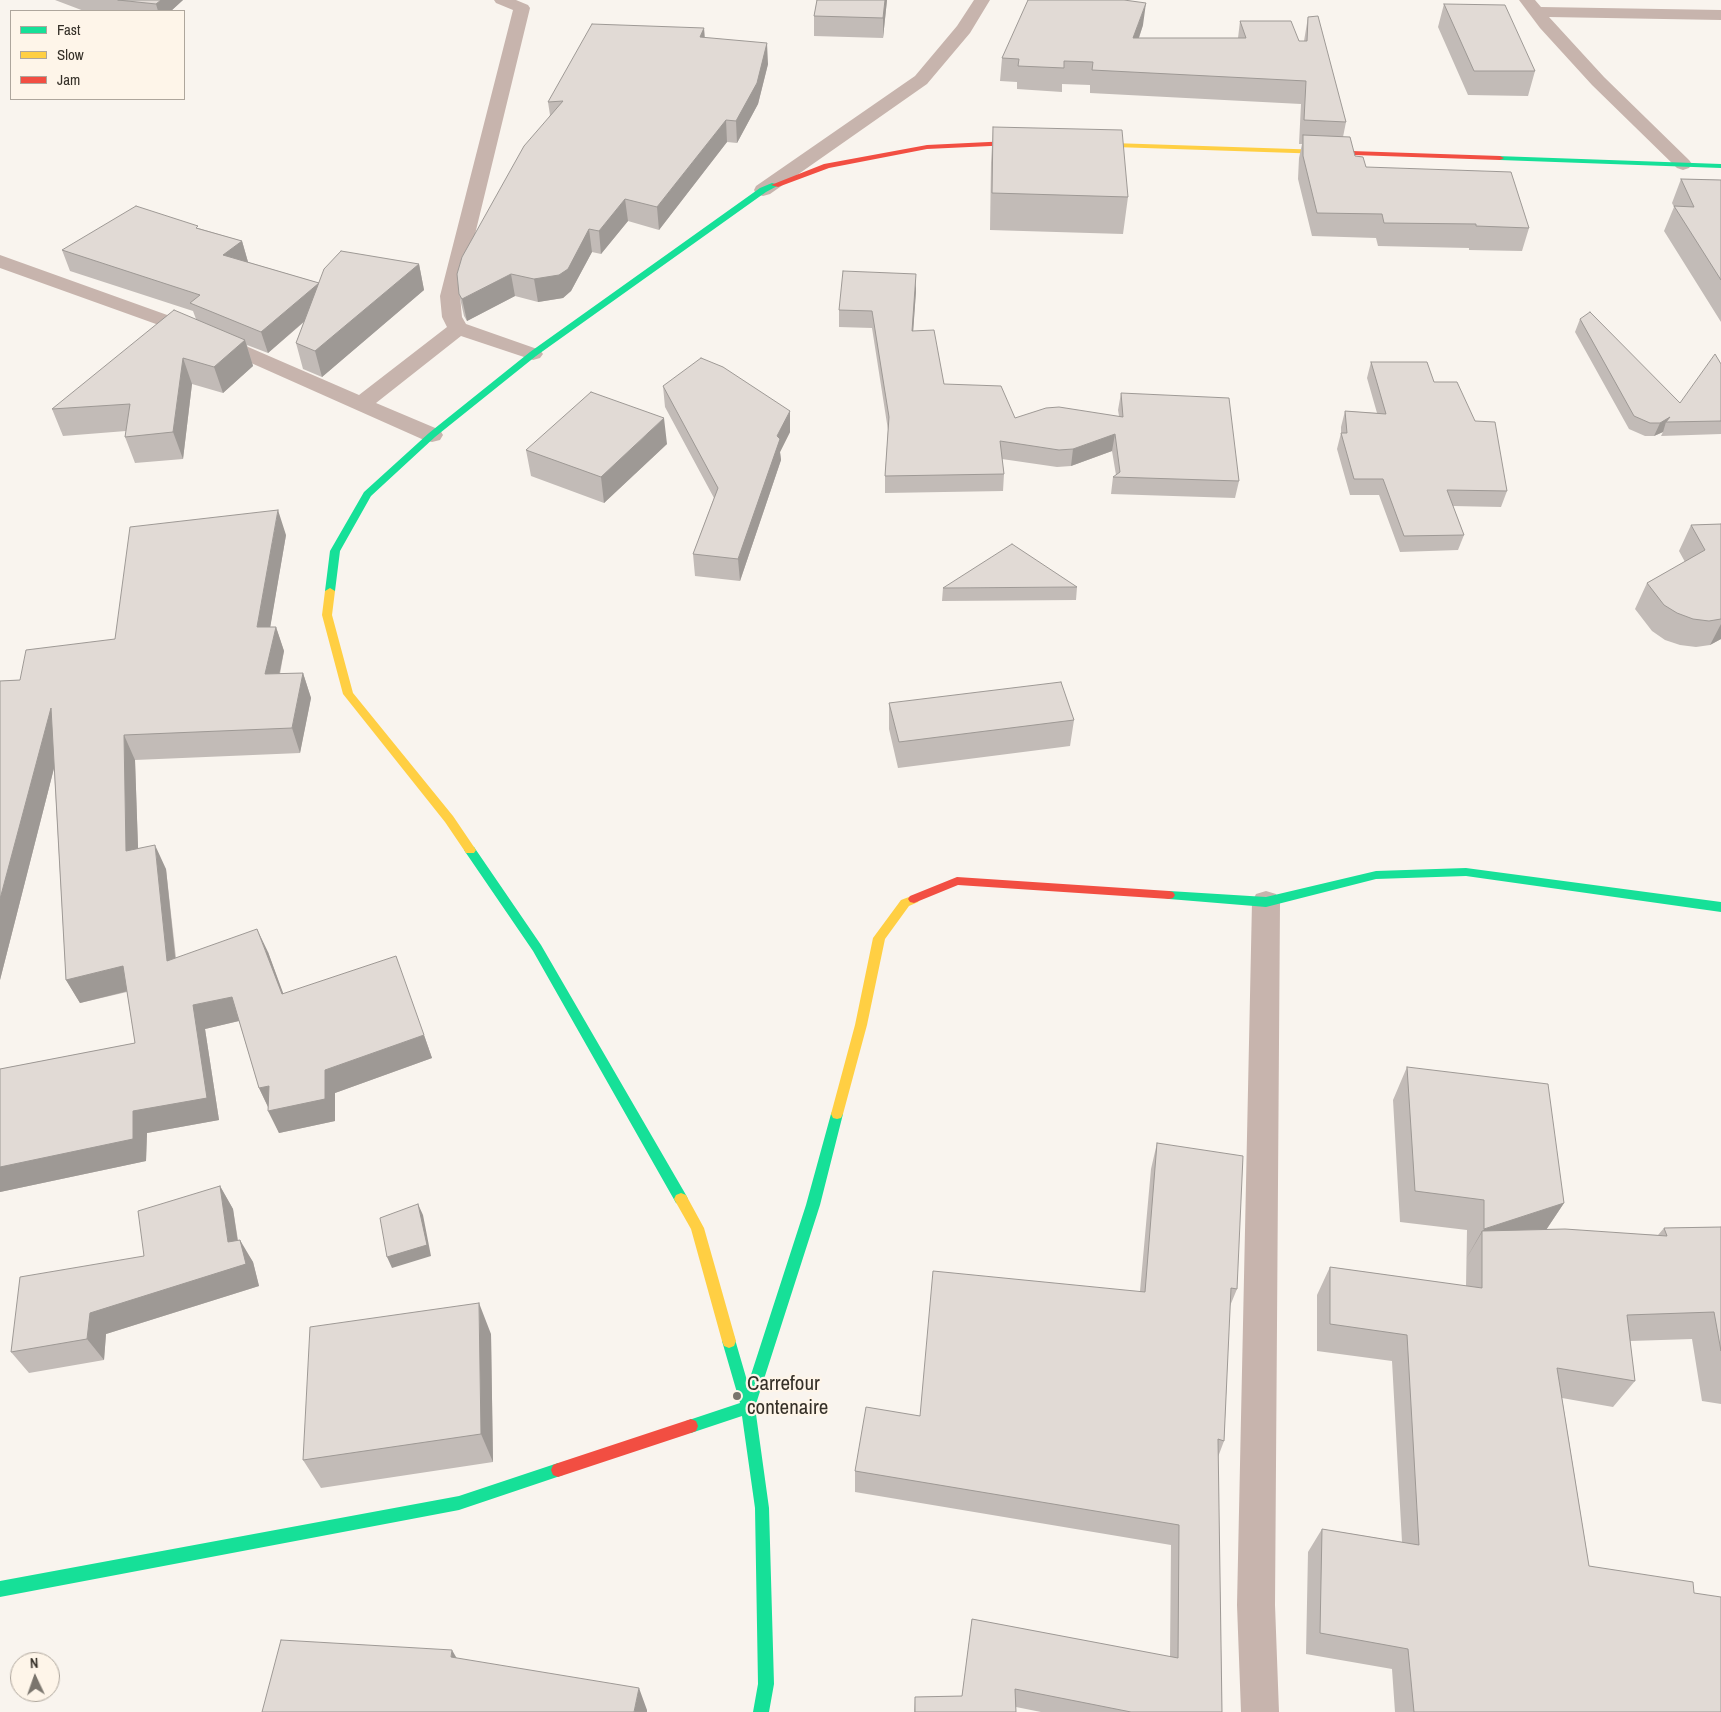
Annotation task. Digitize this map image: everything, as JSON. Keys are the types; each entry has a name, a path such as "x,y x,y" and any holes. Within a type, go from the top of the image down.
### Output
{"street":[{"path":"502,0 528,4 450,296 452,317 458,328 533,354"},
{"path":"761,1712 766,1684 762,1508 748,1407 696,1228 537,948 449,819 348,694 326,615 335,551 367,494 432,435 533,354 762,190 921,80 964,29 982,0"},
{"path":"1532,6 1721,15"},
{"path":"1532,6 1598,81 1683,164"},
{"path":"762,190 827,166 927,147 1016,141 1045,142"},
{"path":"1075,143 1721,166"},
{"path":"0,261 202,334 432,435"},
{"path":"360,404 458,328"},
{"path":"748,1407 814,1205 861,1025 879,938 905,903 957,881 1266,902 1376,876 1466,872 1721,907"},
{"path":"1260,1712 1256,1605 1266,902"},
{"path":"0,1588 459,1503 748,1407"}],"building":[{"path":"118,0 161,0 156,4"},
{"path":"817,0 885,0 883,18 814,16"},
{"path":"1028,0 1124,0 1146,3 1133,38 1246,38 1240,21 1291,21 1299,41 1307,41 1308,17 1318,16 1346,122 1304,120 1306,81 1092,70 1093,62 1064,61 1064,68 1018,66 1019,59 1002,58"},
{"path":"1444,4 1505,5 1535,71 1474,71"},
{"path":"592,24 704,28 700,37 767,43 757,83 736,121 726,120 657,207 625,199 599,231 589,229 568,269 559,275 534,279 511,274 462,299 459,294 457,274 462,257 524,146 563,101 548,102"},
{"path":"993,127 1122,130 1128,197 992,193"},
{"path":"1303,135 1350,137 1355,156 1363,157 1366,167 1511,172 1529,228 1476,226 1476,224 1384,223 1382,214 1317,213 1303,156"},
{"path":"1681,179 1721,180 1721,280 1674,206 1694,207"},
{"path":"136,206 198,226 196,228 242,241 223,255 319,283 261,332 190,303 200,295 62,250"},
{"path":"341,251 419,264 315,351 296,343 324,269"},
{"path":"843,271 916,274 912,331 934,330 944,384 1001,386 1015,418 1046,408 1059,407 1123,417 1121,393 1229,398 1239,481 1113,477 1120,472 1115,434 1073,449 1059,450 1000,441 1004,474 885,476 889,417 872,311 839,310"},
{"path":"174,310 245,340 214,367 183,358 173,432 125,437 130,404 52,409"},
{"path":"1590,312 1680,403 1715,354 1721,364 1721,421 1666,422 1670,417 1660,423 1650,423 1634,416 1580,319"},
{"path":"701,358 723,367 790,411 777,436 780,439 738,559 693,554 718,488 663,386"},
{"path":"1371,362 1427,362 1434,382 1457,382 1475,421 1495,422 1507,491 1447,490 1464,535 1404,536 1383,479 1354,479 1341,433 1347,433 1345,411 1386,414"},
{"path":"591,392 664,418 601,477 526,450"},
{"path":"278,510 257,627 276,627 265,674 303,673 292,728 124,735 126,851 155,845 167,961 257,929 282,994 396,956 424,1035 325,1070 325,1099 268,1111 269,1086 259,1088 232,997 193,1005 207,1098 133,1111 133,1139 0,1167 0,1069 135,1043 123,966 66,980 51,708 0,899 0,681 20,680 26,650 115,639 130,527"},
{"path":"1721,524 1721,619 1709,621 1693,619 1677,613 1664,605 1647,583 1705,550 1691,525"},
{"path":"1012,544 1077,587 943,588"},
{"path":"1061,682 1074,720 899,742 889,703"},
{"path":"1407,1067 1548,1084 1564,1203 1484,1229 1484,1200 1415,1191"},
{"path":"1157,1143 1243,1156 1237,1289 1231,1288 1224,1441 1218,1439 1222,1712 1131,1712 1015,1689 1016,1712 915,1712 915,1697 962,1696 972,1619 1178,1658 1179,1525 855,1471 866,1407 920,1416 933,1271 1145,1292"},
{"path":"220,1186 228,1242 240,1240 246,1264 90,1313 87,1339 11,1352 20,1277 144,1256 138,1211"},
{"path":"418,1204 427,1245 387,1257 380,1218"},
{"path":"1721,1227 1721,1351 1714,1312 1627,1315 1635,1381 1557,1368 1589,1566 1693,1582 1694,1593 1721,1597 1721,1712 1414,1712 1408,1649 1320,1633 1322,1529 1419,1545 1407,1335 1330,1324 1330,1267 1482,1288 1482,1231 1565,1229 1667,1236 1664,1228"},
{"path":"479,1303 481,1434 303,1460 310,1327"},
{"path":"281,1640 452,1650 451,1657 639,1688 634,1712 262,1712"}],"traffic: fast":[{"path":"1500,158 1721,166"},
{"path":"330,591 335,551 367,494 432,435 533,354 763,190 775,185"},
{"path":"470,850 537,948 681,1199"},
{"path":"1169,895 1266,902 1376,875 1466,872 1721,907"},
{"path":"691,1426 748,1407 813,1205 837,1114"},
{"path":"729,1341 748,1407 762,1508 766,1684 761,1712"},
{"path":"0,1589 459,1503 558,1470"}],"traffic: slow":[{"path":"1085,144 1354,153"},
{"path":"330,591 327,615 348,694 449,819 470,850"},
{"path":"837,1114 861,1025 879,938 905,903 914,899"},
{"path":"681,1199 697,1228 729,1341"}],"traffic: jam":[{"path":"775,185 827,166 927,147 1030,142"},
{"path":"1354,153 1500,158"},
{"path":"914,899 957,881 1169,895"},
{"path":"558,1470 691,1426"}],"place":[{"name":"Carrefour contenaire","path":"737,1396"}]}
